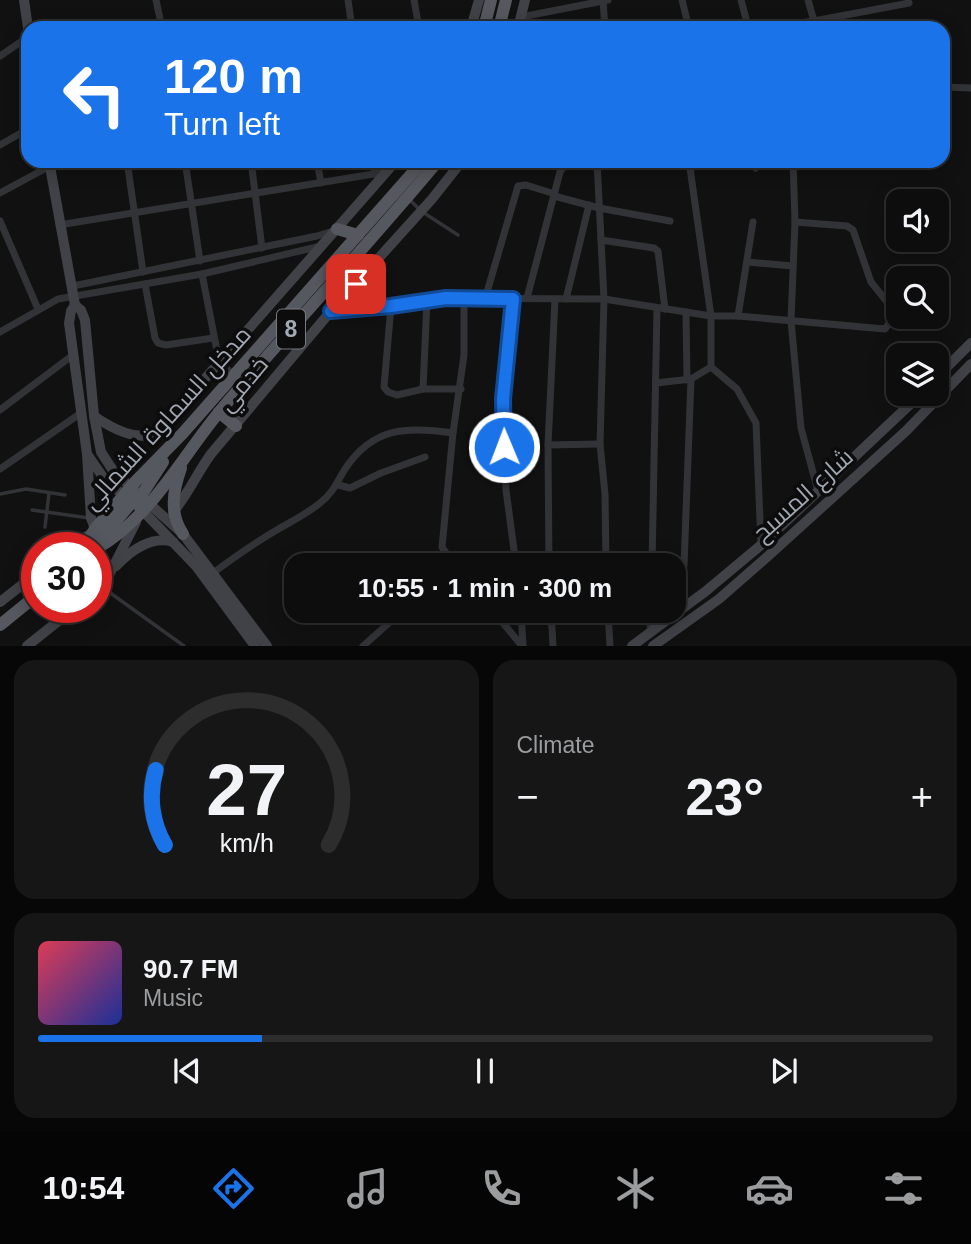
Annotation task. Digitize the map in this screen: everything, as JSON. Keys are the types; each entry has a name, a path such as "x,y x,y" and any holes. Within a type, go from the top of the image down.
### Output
{"highway":[{"path":"486,21 491,0"},
{"path":"501,21 506,0"},
{"name":"مدخل السماوة الشمالي","path":"137,499 183,433 417,168"},
{"name":"مدخل السماوة الشمالي","path":"91,532 93,527 137,499 201,436 432,168"},
{"path":"337,229 358,235"},
{"path":"219,412 236,426"},
{"path":"179,539 173,512 177,478 184,461 201,436"},
{"path":"109,532 137,499"},
{"path":"0,625 21,608"}],"main road":[{"path":"24,0 27,21"},
{"path":"473,21 479,0"},
{"path":"520,21 526,0"},
{"path":"50,168 74,296 85,320 94,416 102,452 114,472 137,499 213,573 267,646"},
{"path":"94,416 125,432 142,436 154,435 391,168"},
{"name":"خدمي","path":"173,512 184,500 203,465 331,311 456,168"},
{"path":"74,296 69,316 87,454 93,527 88,532"},
{"path":"949,365 971,343"},
{"name":"شارع المسبح","path":"653,646 719,599 906,431 971,364"},
{"name":"شارع المسبح","path":"632,646 706,591 761,545 908,406"},
{"path":"87,454 105,480 137,499"},
{"path":"848,462 858,474"},
{"path":"112,568 137,499"},
{"path":"112,571 138,548 157,540 179,539"},
{"path":"179,539 255,646"},
{"path":"0,602 21,586"},
{"path":"27,646 56,623"}],"street":[{"path":"156,0 160,21"},
{"path":"348,0 351,21"},
{"path":"414,0 418,21"},
{"path":"521,17 604,0 606,21"},
{"path":"682,0 687,21"},
{"path":"741,0 747,21"},
{"path":"808,0 814,21"},
{"path":"819,21 909,2"},
{"path":"0,56 21,42"},
{"path":"950,87 971,88"},
{"path":"0,145 21,133"},
{"path":"0,193 41,168"},
{"path":"128,168 143,272"},
{"path":"187,168 200,261"},
{"path":"252,168 261,248"},
{"path":"318,168 321,183"},
{"path":"374,168 375,174"},
{"path":"527,298 563,168"},
{"path":"597,168 604,299 600,444 605,494 606,553"},
{"path":"690,168 711,317 711,366 737,389 756,423 761,545"},
{"path":"793,168 795,222 791,321 801,428 818,491"},
{"path":"59,225 388,172"},
{"path":"485,299 519,186 526,185 599,208 670,221"},
{"path":"566,299 589,205"},
{"path":"0,221 38,309"},
{"path":"738,316 753,222"},
{"path":"331,311 464,298 604,299 711,317 738,316 885,329 895,315 871,282 853,230 847,226 795,222"},
{"path":"74,296 143,272 317,236 337,229"},
{"path":"601,240 654,248 658,251 661,308 656,383 652,553"},
{"path":"0,332 51,301 202,274 322,246"},
{"path":"747,261 793,266"},
{"path":"202,274 219,361 234,376"},
{"path":"145,284 158,343 166,345 213,338"},
{"path":"446,553 442,547 453,433 461,389 464,298"},
{"path":"513,299 503,399 506,490 514,553"},
{"path":"549,553 548,445 555,299"},
{"path":"423,389 428,300"},
{"path":"391,306 384,387 388,392 397,395 423,389 461,389"},
{"path":"684,553 689,380 686,313"},
{"path":"0,410 74,355"},
{"path":"656,383 689,380 711,366"},
{"path":"0,469 81,413"},
{"path":"213,573 239,552 318,505 338,485 345,470 368,443 379,436 410,430 453,433"},
{"path":"548,445 600,444"},
{"path":"338,485 350,488 425,457"},
{"path":"363,646 389,623"},
{"path":"503,623 523,646"},
{"path":"522,623 523,646"},
{"path":"552,623 554,646"},
{"path":"609,623 610,646"},
{"path":"650,623 650,632"}],"lane":[{"path":"752,168 756,170"},
{"path":"408,197 421,211 458,235"},
{"path":"0,494 26,489 65,495"},
{"path":"45,527 49,493"},
{"path":"32,510 47,511 93,527"},
{"path":"112,597 184,646"}],"route":[{"path":"356,284 331,311 446,298 513,299 503,399 504,447"}]}
